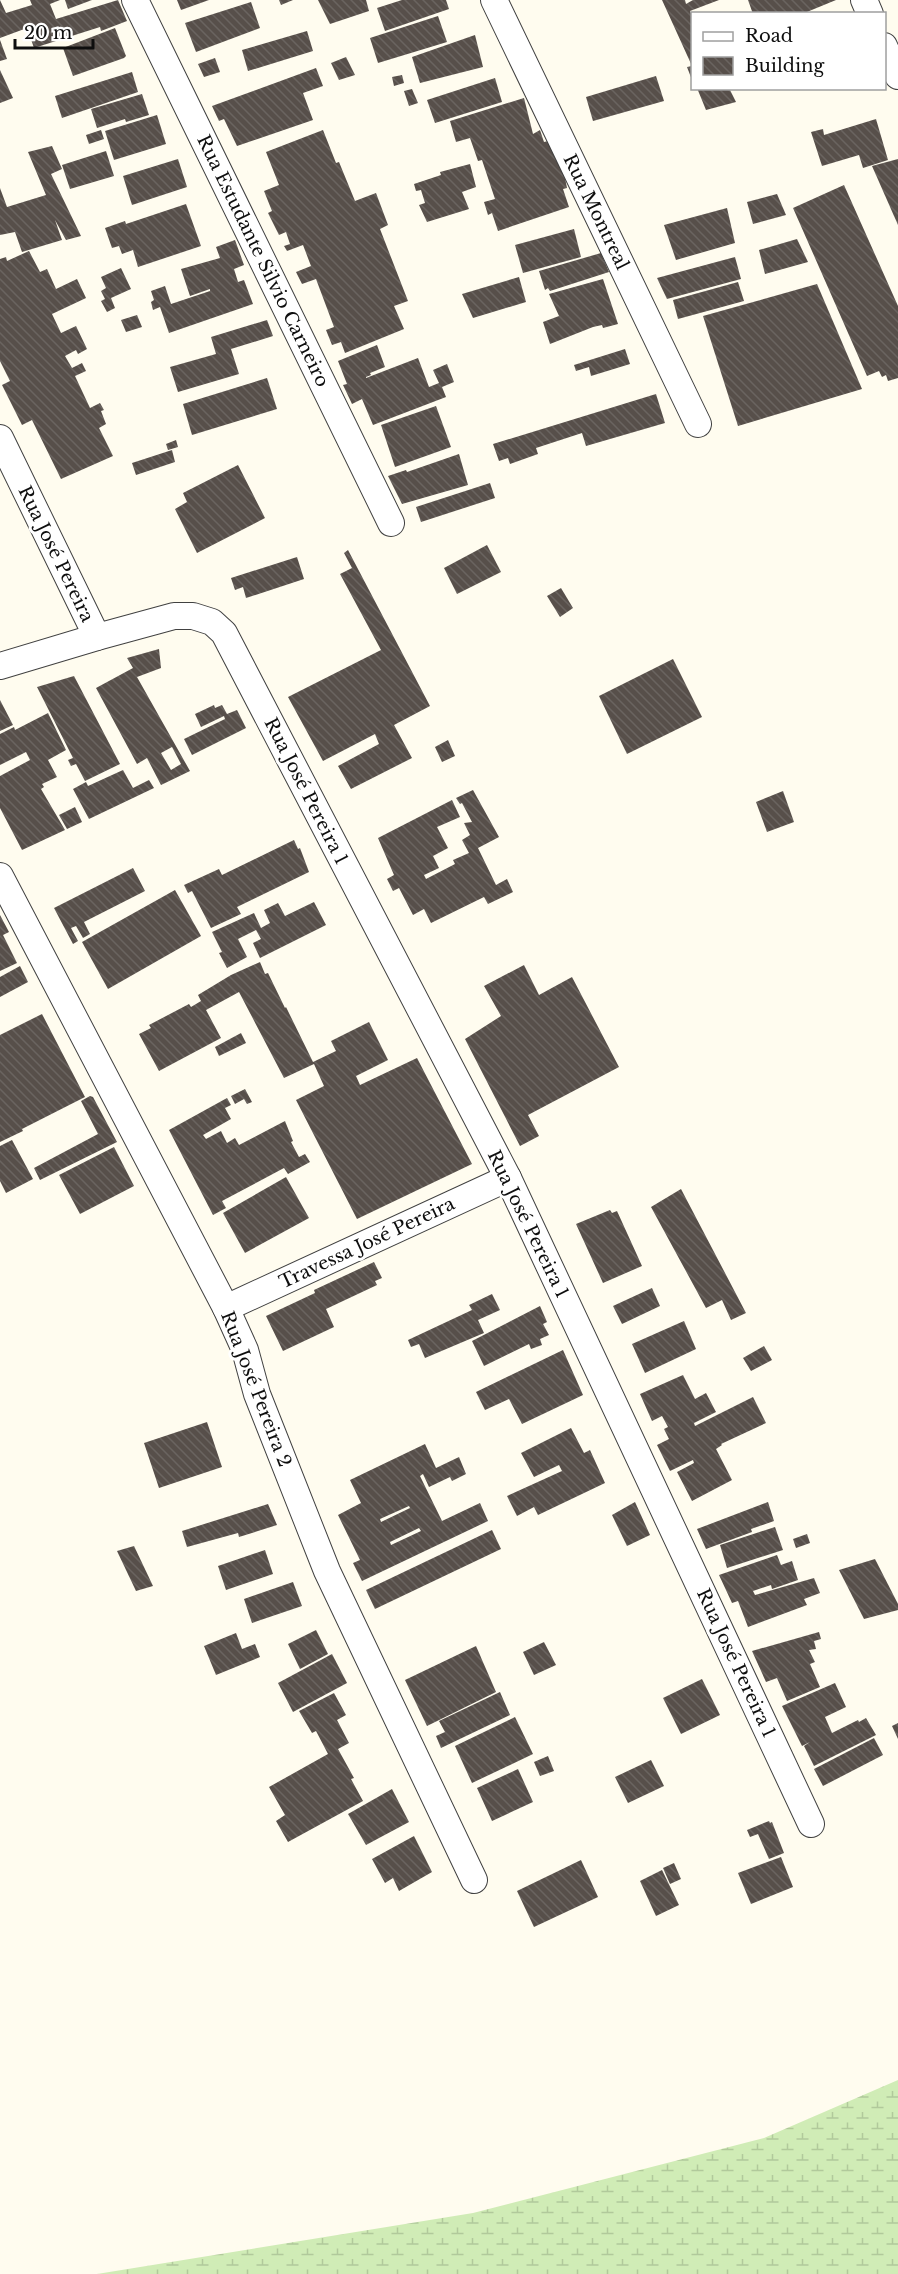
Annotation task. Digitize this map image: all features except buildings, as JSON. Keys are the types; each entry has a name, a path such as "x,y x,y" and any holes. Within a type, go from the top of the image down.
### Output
{"street":[{"name":"Rua Estudante Silvio Carneiro","path":"135,0 391,523"},
{"name":"Rua Montreal","path":"494,0 698,424"},
{"path":"886,48 898,76"},
{"name":"Rua José Pereira","path":"0,438 97,637"},
{"name":"Rua José Pereira 1","path":"97,637 174,616 193,616 212,622 224,633 508,1178 811,1824"},
{"path":"0,666 97,637"},
{"name":"Rua José Pereira 2","path":"0,876 226,1308 245,1350 257,1394 327,1571 474,1880"},
{"name":"Travessa José Pereira","path":"226,1308 508,1178"}],"green space":[{"path":"898,2080 898,2274 97,2274 473,2213 764,2138"}]}
